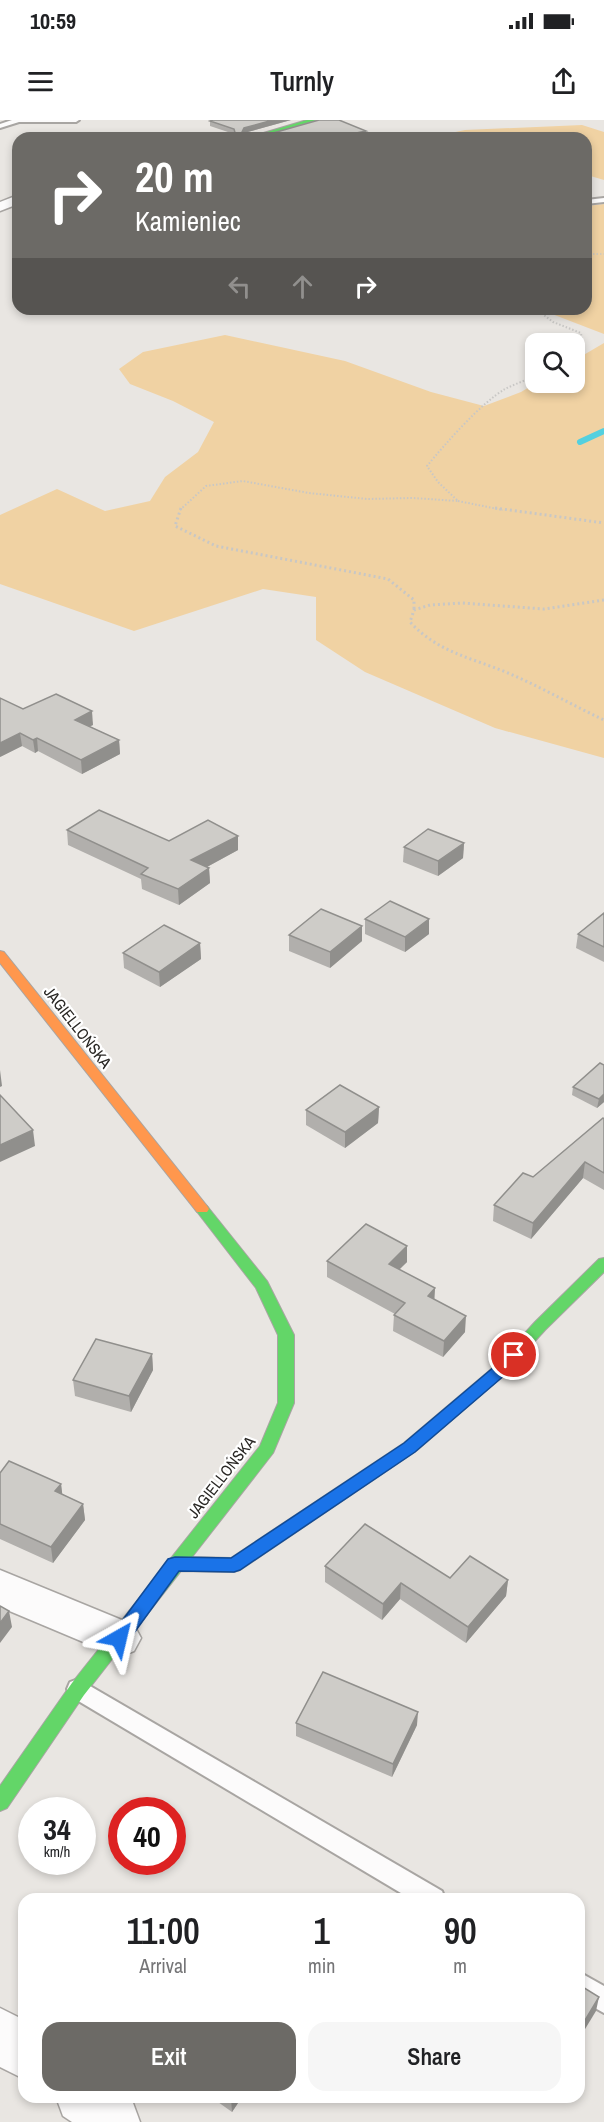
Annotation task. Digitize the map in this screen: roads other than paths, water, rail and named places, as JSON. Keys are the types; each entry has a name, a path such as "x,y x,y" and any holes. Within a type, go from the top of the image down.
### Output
{"street":[{"path":"271,132 313,120"},
{"name":"JAGIELLOŃSKA","path":"0,956 262,1286 286,1335 286,1403 267,1449 78,1689 0,1802"},
{"path":"175,1564 234,1565 410,1447 500,1370 540,1326 604,1263"},
{"path":"0,1588 119,1638"},
{"path":"0,2034 18,2048"},
{"path":"90,2103 114,2122"}],"lane":[{"path":"0,126 18,120 76,120"},
{"path":"78,1689 423,1893"},
{"path":"585,1989 604,2000"}],"waterway":[{"path":"580,442 604,431"}]}
